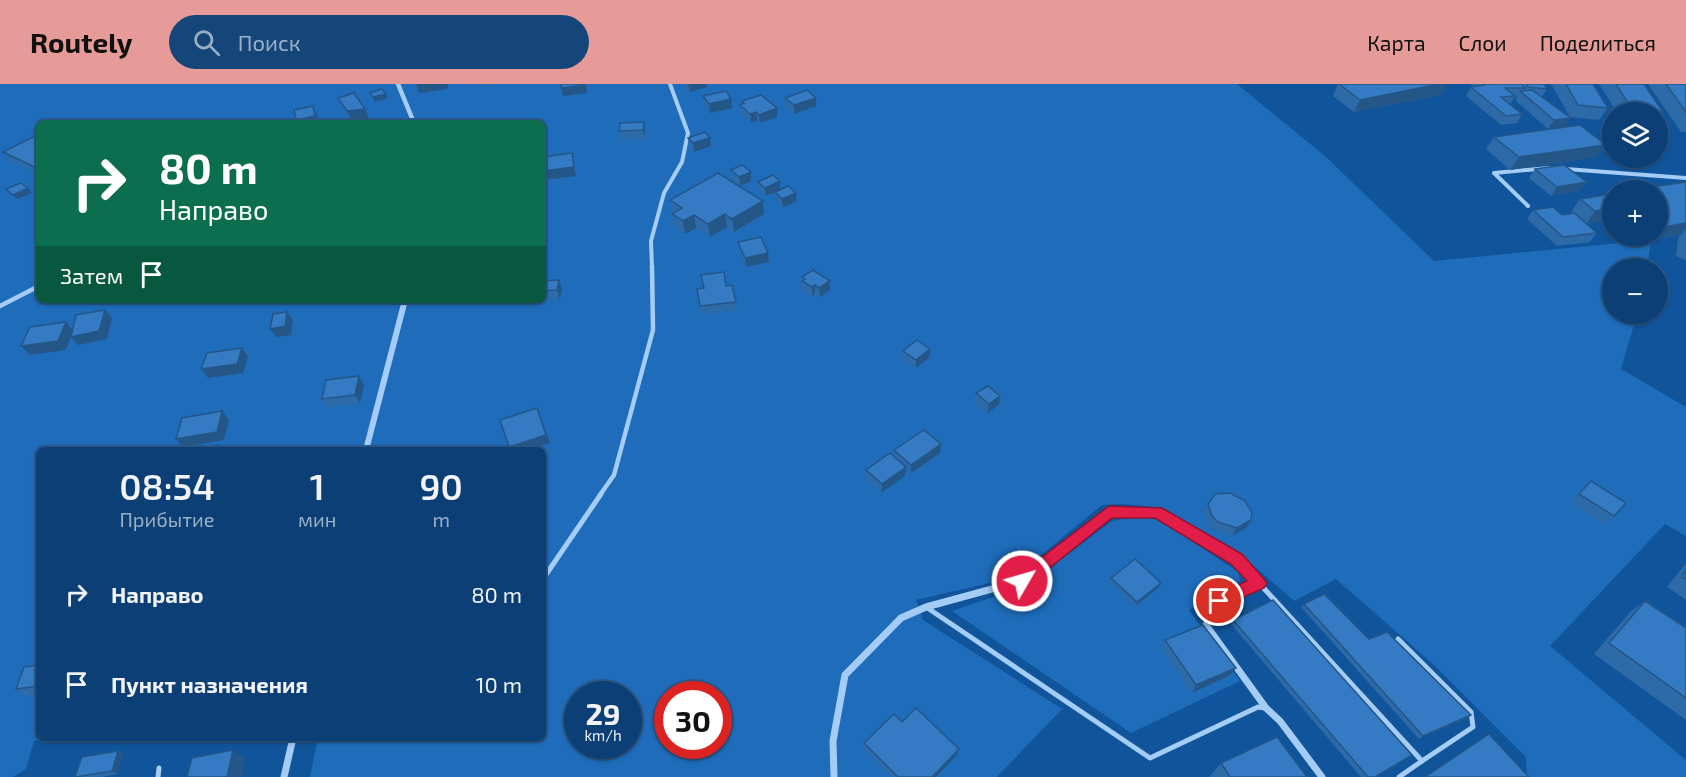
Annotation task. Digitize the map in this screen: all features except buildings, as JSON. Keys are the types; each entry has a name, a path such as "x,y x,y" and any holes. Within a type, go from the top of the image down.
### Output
{"street":[{"path":"398,84 413,120"},
{"path":"367,447 404,303"},
{"path":"834,777 833,741 845,675 901,618 926,607 1022,581 1109,512 1157,512 1236,559 1259,583 1219,601 1206,625 1266,708 1280,721 1322,777"},
{"path":"284,777 292,741"}],"lane":[{"path":"546,575 614,475 653,330 651,242 664,193 682,162 688,133 670,84"},
{"path":"1528,206 1494,173 1553,168"},
{"path":"1564,169 1686,178"},
{"path":"0,306 36,288"},
{"path":"1259,583 1422,760"},
{"path":"926,607 1150,758 1258,707 1266,708"},
{"path":"1398,639 1471,712 1473,727 1400,777"},
{"path":"158,777 159,768"}],"shaded area":[{"path":"0,84 1237,84 1325,156 1434,261 1602,245 1650,246 1648,258 1602,258 1602,324 1634,324 1621,369 1686,407 1686,536 1665,524 1550,646 1686,760 1686,777 1527,777 1526,757 1434,665 1336,579 1294,601 1239,553 1154,507 1123,504 1102,505 1019,573 998,581 916,600 923,620 1062,709 997,777 310,777 317,741 546,741 546,447 36,447 36,741 26,769 13,777 0,777"},
{"path":"1137,516 1160,520 1238,572 1240,581 1189,610 1240,681 1131,733 952,611 1028,585 1112,521"}],"route":[{"path":"1022,581 1109,512 1157,512 1236,559 1259,583 1219,601"}]}
